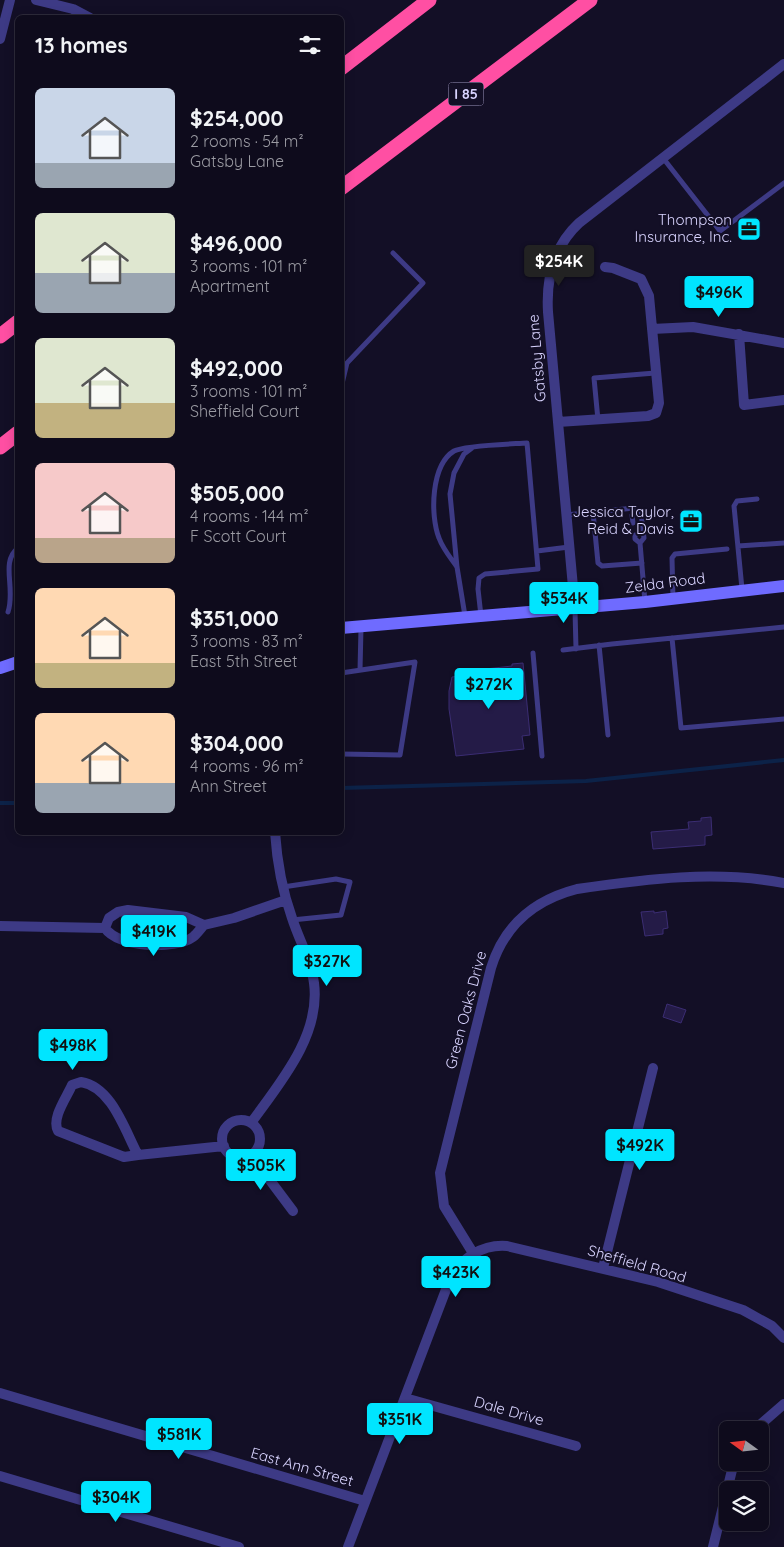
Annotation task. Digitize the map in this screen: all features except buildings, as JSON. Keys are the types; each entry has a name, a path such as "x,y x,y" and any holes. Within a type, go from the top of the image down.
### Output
{"highway":[{"path":"344,66 429,0"},
{"name":"I 85","path":"344,186 590,0"},
{"path":"0,336 15,324"},
{"path":"0,447 15,435"}],"main road":[{"name":"Zelda Road","path":"344,628 674,600 784,586"},
{"path":"0,668 15,663"}],"street":[{"path":"0,38 10,0"},
{"path":"36,0 73,10 84,15"},
{"name":"Gatsby Lane","path":"575,609 546,293 552,263 570,232 784,64"},
{"path":"558,422 648,416 656,413 659,402 649,296 641,279 614,268 605,267"},
{"path":"652,329 693,326 784,343"},
{"path":"739,334 744,404 784,400"},
{"path":"251,1123 282,1079 299,1050 313,1010 314,984 312,972 305,948 292,920 278,874 274,835"},
{"name":"Green Oaks Drive","path":"473,1253 444,1206 440,1192 440,1173 491,968 499,947 509,930 540,902 559,893 577,889 704,876 730,876 784,883"},
{"path":"105,928 109,934 119,941 143,944 172,943 193,937 204,925 234,918 286,900"},
{"path":"105,928 109,918 118,912 128,910 186,917 204,925"},
{"path":"0,926 105,928"},
{"path":"603,1268 653,1068"},
{"path":"138,1155 106,1097 88,1083 81,1082 72,1085 56,1120 58,1131 124,1157 224,1146"},
{"path":"242,1120 251,1123 258,1130 260,1136 258,1148 251,1155 237,1158 227,1152 224,1146 223,1134 230,1124 242,1120"},
{"path":"251,1155 293,1211"},
{"name":"Sheffield Road","path":"473,1253 493,1246 507,1246 658,1282 743,1310 772,1326 784,1338"},
{"path":"348,1547 450,1279 461,1263 473,1253"},
{"name":"East Ann Street","path":"0,1393 365,1502"},
{"name":"Dale Drive","path":"405,1398 576,1446"},
{"path":"764,1421 784,1404"},
{"path":"713,1547 732,1471"},
{"path":"0,1476 239,1547"}],"lane":[{"path":"663,158 720,231 784,183"},
{"path":"344,376 347,364 423,283 393,253"},
{"path":"598,420 594,378 655,373"},
{"path":"457,567 443,547 438,535 433,502 438,476 447,457 460,449 527,443 538,569 485,574 478,581 481,616"},
{"path":"465,617 457,567 451,482 464,454 473,448"},
{"path":"742,590 734,506 737,501 757,499"},
{"path":"566,515 634,508 641,513 644,538 640,543 645,602"},
{"path":"633,523 632,515 636,510"},
{"path":"593,512 598,563 602,566 642,563"},
{"path":"634,535 635,540 640,543"},
{"path":"738,546 784,543"},
{"path":"537,551 569,547"},
{"path":"8,612 10,604 3,564 8,552 15,549"},
{"path":"674,600 672,558 674,554 727,549"},
{"path":"575,609 576,649"},
{"path":"360,670 361,626"},
{"path":"563,650 784,627"},
{"path":"672,638 681,728 784,719"},
{"path":"599,645 608,735"},
{"path":"533,652 542,756"},
{"path":"344,672 415,662 400,755 344,754"},
{"path":"282,887 336,879 350,882 341,915 292,920"}],"waterway":[{"path":"344,788 586,781 784,760"},
{"path":"0,803 15,803"}],"place":[{"name":"Thompson Insurance, Inc.","path":"749,229"},
{"name":"Jessica Taylor, Reid & Davis","path":"691,521"}]}
